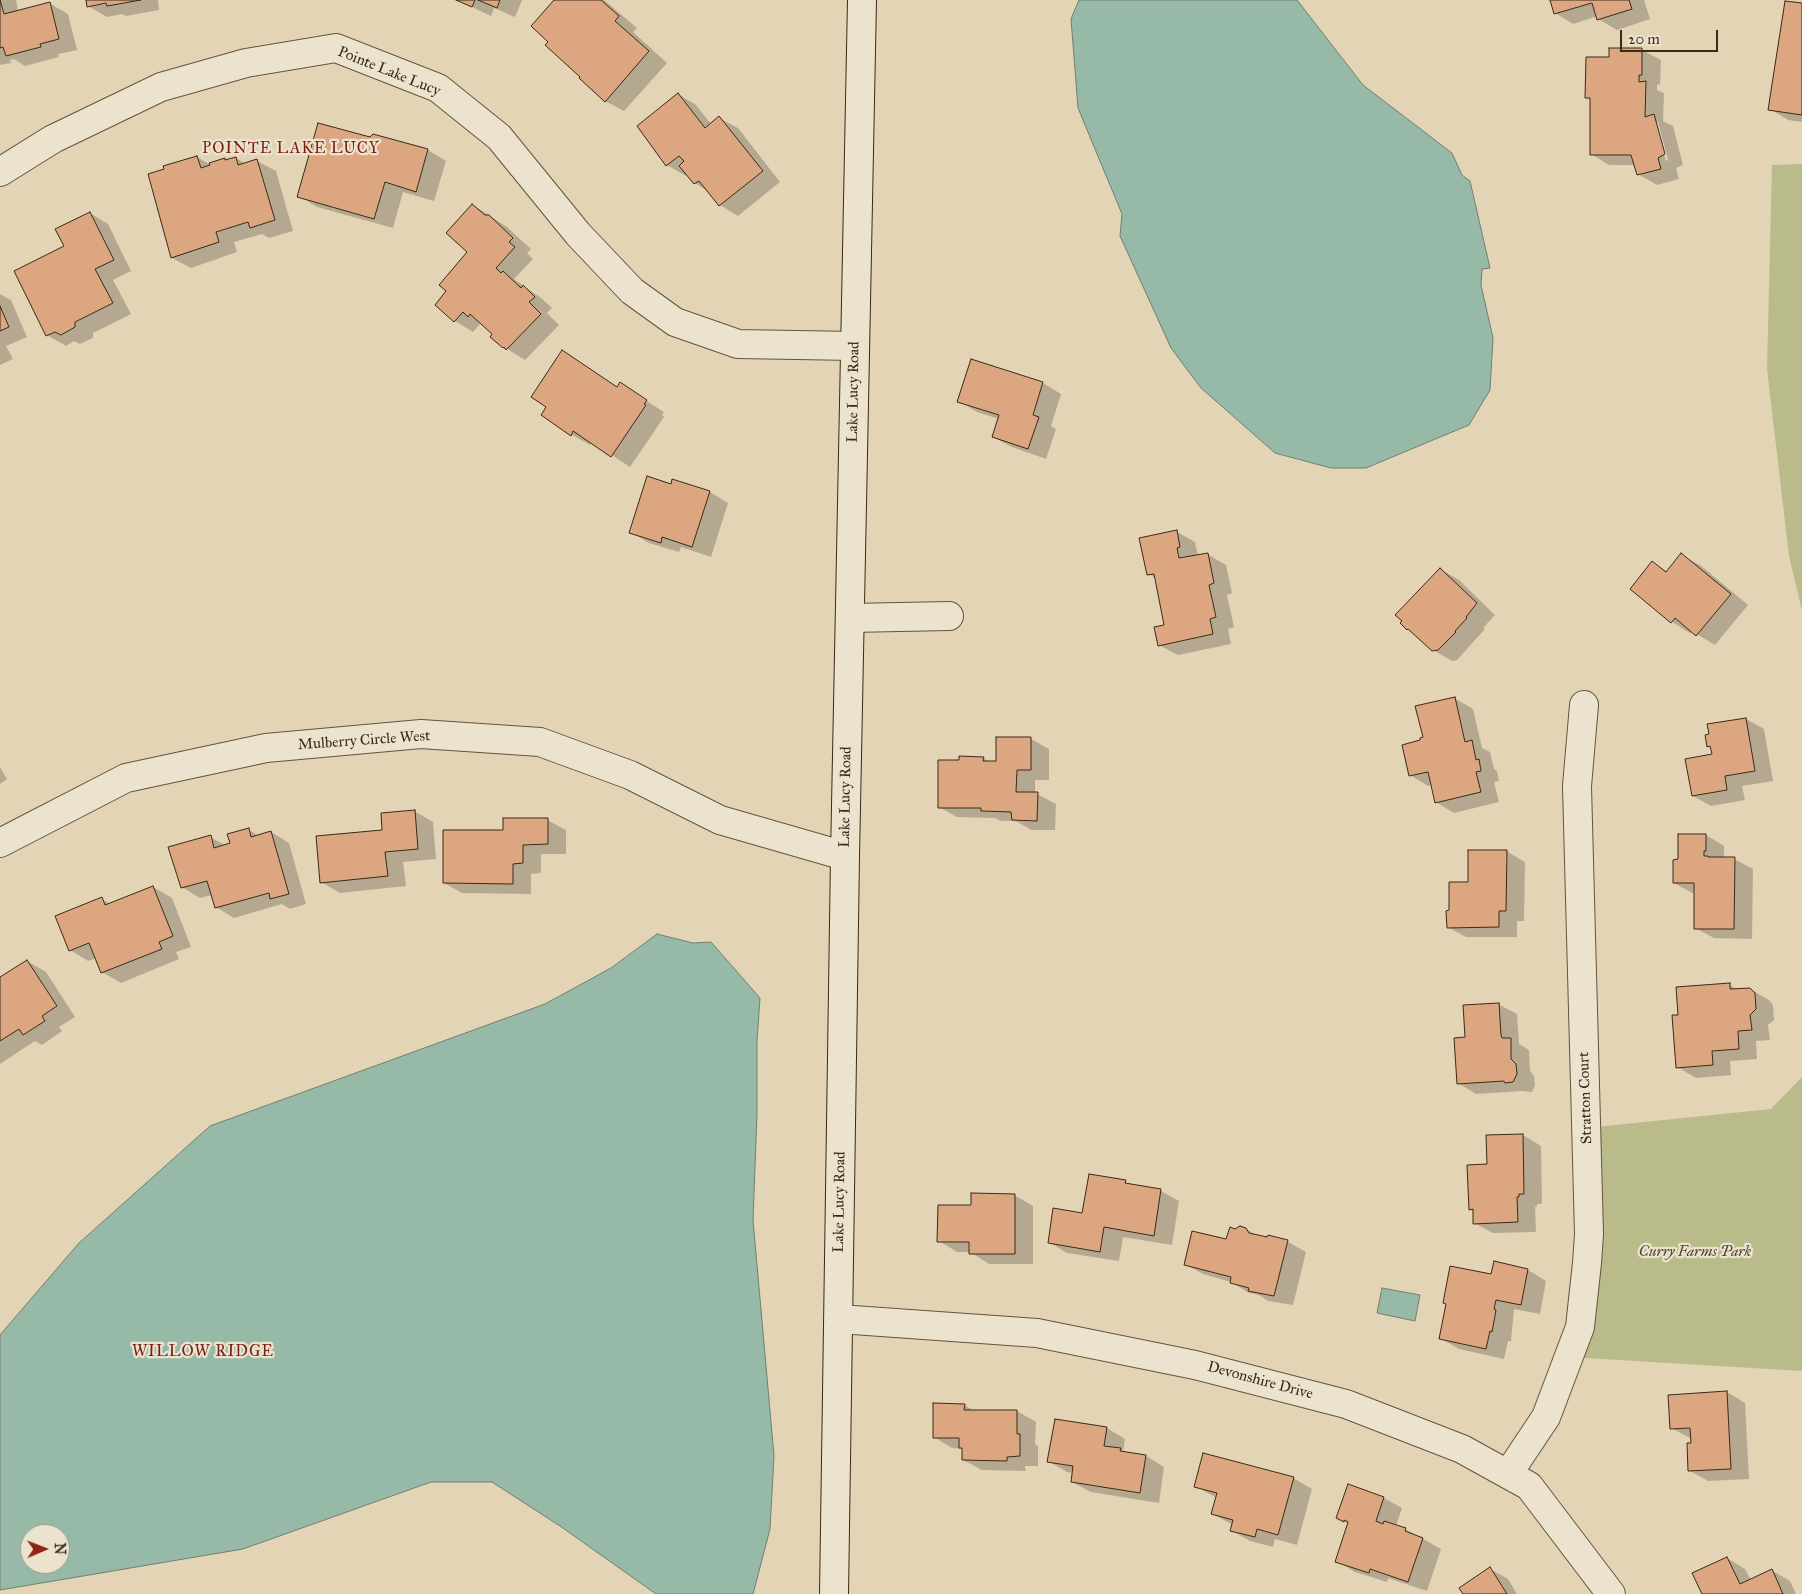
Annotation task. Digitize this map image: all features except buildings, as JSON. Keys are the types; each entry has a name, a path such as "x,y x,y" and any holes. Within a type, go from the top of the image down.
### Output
{"street":[{"name":"Lake Lucy Road","path":"834,1594 844,856 862,0"},
{"name":"Pointe Lake Lucy","path":"0,172 53,139 161,87 246,63 336,48 438,88 500,137 578,234 632,291 675,322 738,344 855,346"},
{"path":"850,618 949,616"},
{"name":"Stratton Court","path":"1508,1474 1546,1418 1580,1327 1586,1272 1589,1234 1577,786 1584,704"},
{"name":"Mulberry Circle West","path":"0,843 126,778 266,748 422,734 540,742 630,775 720,820 844,856"},
{"name":"Devonshire Drive","path":"839,1319 1037,1333 1195,1365 1346,1404 1462,1449 1529,1486 1611,1594"}],"green space":[{"path":"1802,164 1802,611 1789,556 1767,369 1772,165"},
{"name":"Curry Farms Park","path":"1802,1077 1802,1371 1569,1357 1586,1128 1771,1109"}],"shaded area":[{"path":"1079,0 1297,0 1363,85 1452,153 1462,175 1470,181 1490,268 1482,269 1481,285 1493,338 1490,390 1469,425 1366,468 1331,468 1275,453 1201,388 1171,348 1120,236 1122,214 1078,108 1071,19"},
{"path":"657,934 693,943 711,942 760,998 757,1041 757,1114 753,1220 774,1456 770,1529 753,1594 656,1594 560,1526 492,1482 431,1482 243,1549 0,1590 0,1335 79,1243 210,1126 545,1004 611,968"},
{"path":"1382,1288 1420,1295 1415,1321 1377,1313"}],"district":[{"name":"POINTE LAKE LUCY","path":"291,149"},
{"name":"WILLOW RIDGE","path":"203,1352"}]}
